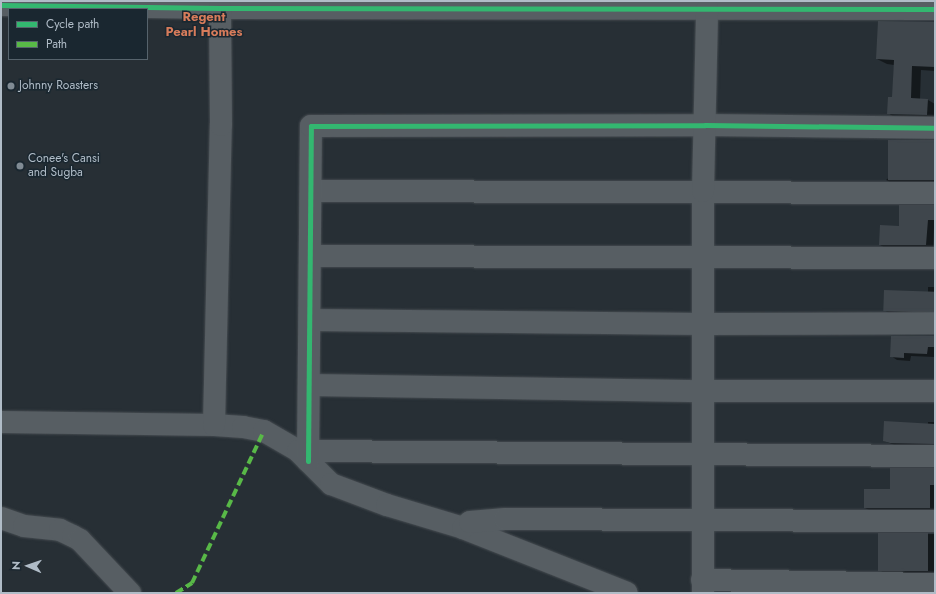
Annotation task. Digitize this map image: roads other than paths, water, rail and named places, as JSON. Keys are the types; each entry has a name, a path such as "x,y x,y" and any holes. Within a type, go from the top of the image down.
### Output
{"street":[{"path":"1,5 220,8 579,4 707,10 935,9"},
{"path":"214,425 221,125 220,8"},
{"path":"707,10 703,191 702,587 935,584"},
{"path":"308,456 310,385 311,126 705,125 935,128"},
{"path":"311,191 703,191 935,193"},
{"path":"311,256 935,258"},
{"path":"310,320 703,324 935,323"},
{"path":"310,385 703,391 935,391"},
{"path":"1,422 214,425 243,427 264,431 308,456 331,484 388,505 462,528 627,593"},
{"path":"308,456 702,453 935,456"},
{"path":"1,518 24,526 60,530 80,540 130,593"},
{"path":"462,528 470,522 505,519 702,521 935,520"}],"place":[{"name":"Johnny Roasters","path":"11,86"},
{"name":"Conee's Cansi and Sugba","path":"20,166"}],"district":[{"name":"Regent Pearl Homes","path":"204,26"}]}
